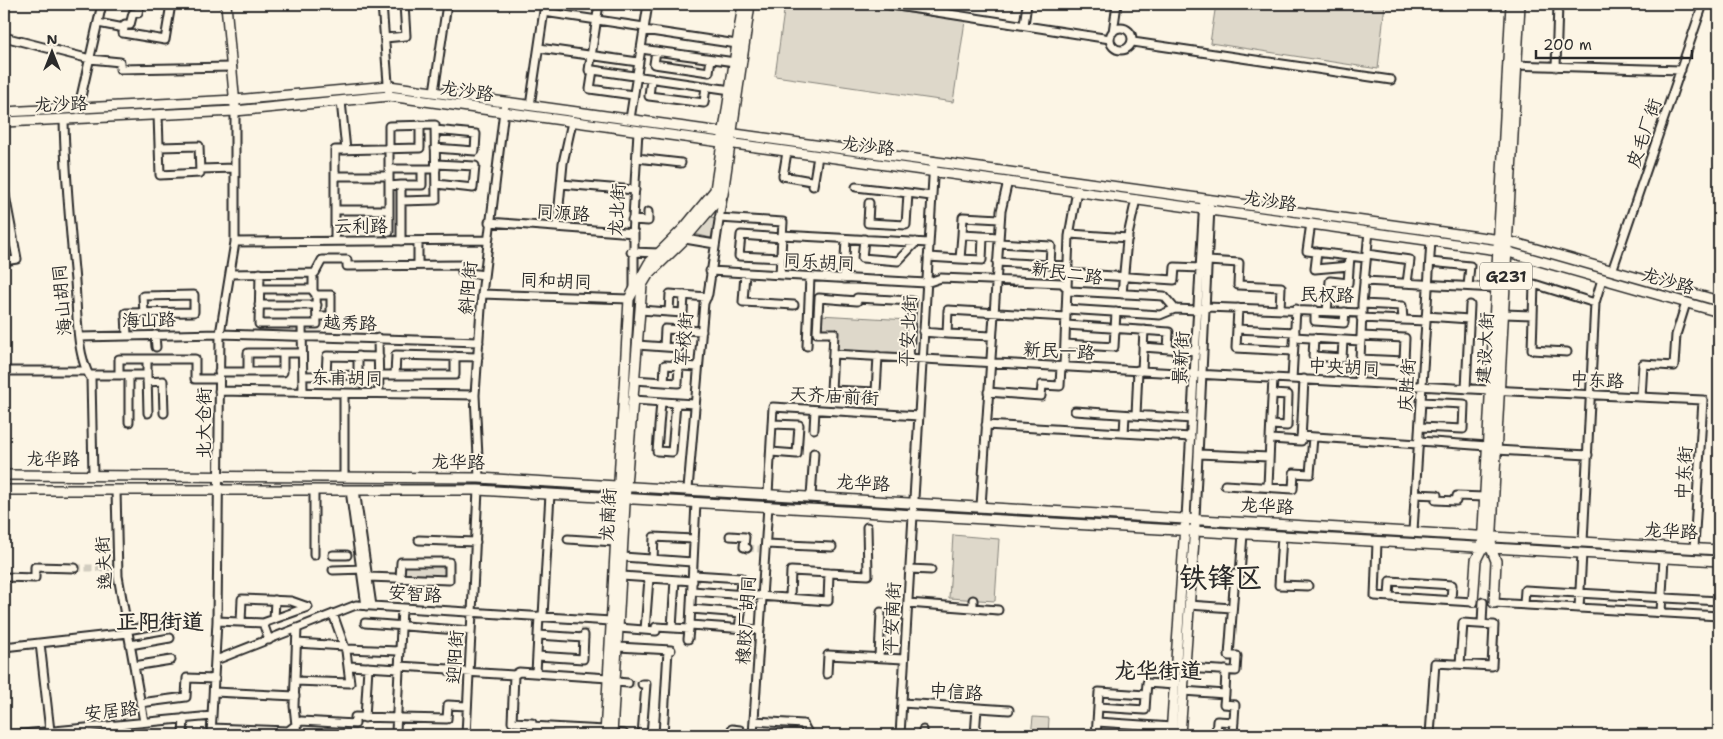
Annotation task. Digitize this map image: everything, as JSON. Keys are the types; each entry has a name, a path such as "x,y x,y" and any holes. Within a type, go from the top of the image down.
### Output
{"main road":[{"path":"226,4 236,111"},
{"name":"军校街","path":"723,194 731,90 743,4"},
{"name":"军校街","path":"631,293 649,263 715,190 727,139 750,4"},
{"name":"建设大街","path":"1473,602 1476,560 1486,548 1496,450 1496,288 1503,241 1512,65 1511,4"},
{"name":"建设大街","path":"1512,65 1520,4"},
{"name":"龙沙路","path":"4,112 78,110 235,100 389,86 630,120 787,152 1136,199 1207,204 1503,241 1719,302"},
{"name":"龙沙路","path":"4,122 236,111 389,96 638,131 934,161 1207,204 1311,223 1502,251 1719,312"},
{"path":"685,239 723,194"},
{"name":"龙南街","path":"622,486 633,400 642,285 685,239"},
{"name":"建设大街","path":"1487,536 1485,497 1487,446 1504,314 1502,251"},
{"name":"龙南街","path":"609,733 612,680 611,621 615,542 622,486 631,293"},
{"name":"龙华路","path":"4,475 479,478 1719,550"},
{"name":"龙华路","path":"4,490 478,490 1719,561"},
{"name":"龙南街","path":"612,680 618,647 622,576 621,498"},
{"path":"1180,735 1189,605 1190,518"},
{"path":"1171,731 1190,531"},
{"name":"建设大街","path":"1486,548 1496,561 1494,603"}],"street":[{"path":"78,110 102,4"},
{"path":"140,4 138,14 133,12 130,25 125,24 123,33 165,40 171,4"},
{"path":"382,4 389,96"},
{"path":"385,38 406,36 404,4"},
{"path":"434,92 447,4"},
{"path":"530,106 546,4"},
{"path":"599,4 589,70 731,90"},
{"path":"630,120 648,4"},
{"path":"885,4 935,8 1024,25 1112,35 1120,28 1128,30 1132,42"},
{"path":"1024,25 1027,4"},
{"path":"1117,4 1112,45 1120,50 1127,49 1132,42"},
{"path":"1556,67 1558,4"},
{"name":"皮毛厂街","path":"1612,272 1703,4"},
{"path":"544,12 737,44"},
{"path":"98,23 124,28"},
{"path":"4,37 90,59 120,62 120,69 232,67"},
{"path":"1132,42 1390,80"},
{"path":"539,48 638,62"},
{"path":"640,49 735,62"},
{"path":"656,51 654,64 672,67 709,72 711,59"},
{"path":"1512,65 1681,70"},
{"path":"593,70 590,89 633,95"},
{"path":"651,79 649,96 694,102 704,103 706,86"},
{"path":"341,101 346,150"},
{"name":"斜阳街","path":"479,478 475,395 487,240 505,102"},
{"name":"北大仓街","path":"212,731 217,621 220,334 235,242 236,111"},
{"path":"158,115 159,147 160,174 200,173 199,146 159,147"},
{"name":"海山胡同","path":"64,120 64,164 80,337 88,373 91,378 93,475"},
{"path":"557,227 563,164 572,122"},
{"path":"335,241 335,150 420,148 420,125"},
{"path":"389,232 389,126 435,125 436,200 400,201"},
{"path":"435,130 476,134 475,151 435,148"},
{"name":"龙北街","path":"631,293 632,220 638,131"},
{"path":"787,152 782,176 812,183 818,156"},
{"path":"637,158 681,163"},
{"name":"平安北街","path":"914,502 934,161"},
{"path":"335,176 389,173 436,166 475,166 473,188 436,184"},
{"path":"200,169 235,168"},
{"path":"389,186 422,185 422,169"},
{"path":"981,506 1000,219 1008,181"},
{"path":"561,184 635,190"},
{"path":"400,185 401,241"},
{"path":"856,187 931,196"},
{"path":"988,392 1041,396 1042,385 1060,386 1065,344 1070,234 1077,190"},
{"path":"869,203 868,223 906,225 908,193"},
{"path":"4,194 17,259 4,261"},
{"name":"军校街","path":"688,489 704,303 707,297 723,194"},
{"path":"1122,294 1128,238 1136,199"},
{"name":"景新街","path":"1190,518 1192,419 1199,373 1196,351 1208,261 1207,204"},
{"name":"景新街","path":"1190,518 1198,454 1202,309 1201,268 1207,204"},
{"path":"335,210 401,210"},
{"path":"632,220 648,221 648,212"},
{"path":"960,259 963,217 1000,219"},
{"path":"719,218 783,222 780,275"},
{"name":"同源路","path":"489,222 633,233"},
{"path":"1311,223 1307,251 1410,260 1407,283"},
{"path":"1362,304 1369,231"},
{"path":"1070,234 1128,238"},
{"path":"781,258 739,256 741,235 782,238 782,235 929,243"},
{"path":"962,235 983,236 999,240 1051,246 1050,265"},
{"path":"928,257 982,260 983,236"},
{"path":"685,239 715,244"},
{"path":"844,278 846,239"},
{"path":"864,239 862,258 898,261 916,242"},
{"name":"云利路","path":"235,242 487,240"},
{"name":"庆胜街","path":"1413,531 1431,240"},
{"path":"418,241 418,265"},
{"path":"632,252 660,253"},
{"path":"1317,252 1315,270 1349,266"},
{"path":"1327,311 1330,281 1348,283 1350,256"},
{"path":"230,274 315,273 322,260 347,260 347,266 462,265 462,272 484,275"},
{"path":"1208,261 1239,263 1238,285 1281,287 1280,309"},
{"path":"997,262 1050,265 1068,270 1124,277 1174,280 1175,267 1201,268"},
{"path":"1430,262 1470,266 1468,286"},
{"name":"同乐胡同","path":"710,271 926,283"},
{"path":"260,274 259,324 317,324 313,273"},
{"path":"745,273 743,302 794,305"},
{"path":"807,346 810,277"},
{"name":"新民二路","path":"926,283 941,278 1062,284 1070,291 1164,296 1175,309"},
{"path":"1583,542 1594,303 1602,279"},
{"path":"1364,281 1496,288"},
{"path":"1567,352 1532,350 1534,284 1594,303"},
{"path":"260,289 331,294 331,316 317,316"},
{"name":"同和胡同","path":"482,294 631,293"},
{"path":"669,312 670,294 707,297"},
{"path":"127,336 126,313 144,313 194,312 194,295 143,296 144,313"},
{"path":"640,310 683,313 684,295"},
{"path":"878,356 876,392 831,390 834,334 817,333 819,298 857,301 857,298 912,301 909,358"},
{"path":"1641,397 1642,364 1674,366 1676,336 1686,303"},
{"name":"民权路","path":"1202,309 1296,309 1362,315 1362,304 1402,306 1403,320"},
{"path":"259,305 316,305"},
{"path":"1466,389 1470,305"},
{"path":"1238,308 1236,348 1294,351"},
{"path":"947,334 948,310 994,313 1116,312 1160,315 1175,309 1202,309"},
{"path":"1292,379 1296,309"},
{"path":"1315,310 1315,321 1344,323 1345,312"},
{"path":"1065,344 1114,347 1116,312"},
{"path":"1504,314 1533,315"},
{"path":"1359,382 1362,315 1403,320 1469,319"},
{"path":"302,324 303,392"},
{"path":"1066,325 1169,332 1168,349"},
{"path":"1237,328 1343,340 1405,338 1404,361 1360,359"},
{"path":"664,347 665,329 702,332"},
{"path":"637,345 679,348 680,330"},
{"path":"1136,416 1144,330"},
{"path":"923,332 992,336"},
{"name":"海山路","path":"80,337 220,334"},
{"name":"越秀路","path":"220,334 479,342"},
{"path":"156,335 156,347"},
{"path":"378,338 379,393"},
{"path":"1314,338 1313,356 1342,358 1343,340"},
{"path":"1143,347 1196,351"},
{"path":"248,372 248,353 302,353"},
{"path":"119,375 119,359 156,358 195,359 195,379 248,372 283,372 283,353"},
{"name":"新民一路","path":"833,354 1199,373"},
{"path":"326,376 326,356 379,357"},
{"path":"303,376 358,375 358,356"},
{"path":"395,375 396,356 478,357"},
{"path":"379,375 454,375 454,356"},
{"path":"147,359 148,414"},
{"path":"664,382 665,365 698,367"},
{"path":"634,380 678,383 679,366"},
{"path":"4,371 129,375 163,382 164,413"},
{"name":"中央胡同","path":"1199,373 1495,391"},
{"path":"129,375 129,422"},
{"path":"1268,487 1273,378"},
{"path":"1270,439 1300,441 1304,379"},
{"name":"东甫胡同","path":"219,391 475,395"},
{"name":"中东路","path":"1495,391 1703,400"},
{"path":"344,393 344,477"},
{"path":"1271,425 1287,426 1288,395 1272,394"},
{"path":"633,400 694,404"},
{"name":"中东街","path":"1694,548 1703,400"},
{"path":"661,402 658,451 672,452 676,403"},
{"path":"1420,427 1463,429 1464,404 1421,402"},
{"name":"天齐庙前街","path":"768,494 774,408 919,416"},
{"path":"814,429 815,410"},
{"path":"1074,411 1192,419"},
{"path":"1124,433 1125,415"},
{"path":"771,452 798,454 799,426 772,424"},
{"path":"986,425 1191,437"},
{"path":"1301,436 1487,446"},
{"path":"1225,485 1293,488 1294,474 1310,474 1313,437"},
{"path":"1496,450 1588,455"},
{"path":"811,496 814,453"},
{"path":"1198,454 1269,458"},
{"name":"逸夫街","path":"116,490 116,568 144,722"},
{"path":"314,490 314,556"},
{"path":"352,490 369,606"},
{"name":"迎阳街","path":"466,735 478,490"},
{"path":"536,673 550,494"},
{"path":"1415,494 1437,495 1436,500 1456,501 1457,496 1485,497"},
{"path":"688,639 695,562 692,562 696,502"},
{"name":"平安南街","path":"900,735 914,502"},
{"name":"橡胶厂胡同","path":"753,735 762,597 763,547 768,506"},
{"path":"790,598 791,571 868,575 867,527"},
{"path":"1184,668 1236,671 1237,656 1229,656 1235,574 1240,574 1243,534"},
{"path":"653,559 654,536 693,539"},
{"path":"730,536 745,537 744,547 747,548"},
{"path":"1282,536 1279,584 1308,586"},
{"path":"568,538 615,542"},
{"path":"419,540 476,542"},
{"path":"1377,542 1375,596 1473,602"},
{"path":"763,547 832,547"},
{"path":"1579,608 1582,553"},
{"path":"333,555 347,555"},
{"path":"622,557 692,562"},
{"path":"1661,612 1664,558"},
{"path":"368,578 400,579 449,580 449,562 401,562 400,579"},
{"path":"4,577 35,578 35,567 75,568"},
{"path":"910,569 931,570"},
{"path":"333,570 364,570"},
{"path":"364,570 368,578 369,606"},
{"path":"692,591 828,600 829,573"},
{"path":"622,576 675,580 741,578 740,595"},
{"path":"645,630 649,578"},
{"path":"672,628 675,580"},
{"path":"1389,596 1390,581 1452,584 1451,600"},
{"path":"1494,603 1719,616 1719,601 1524,590 1524,604"},
{"path":"217,621 263,623 308,607 291,601 242,599 241,622"},
{"path":"274,619 275,600"},
{"path":"973,600 973,608"},
{"path":"1482,624 1483,602"},
{"path":"908,603 998,610"},
{"name":"安智路","path":"216,660 356,605 541,616 585,622 611,621"},
{"path":"1189,605 1232,608"},
{"path":"400,735 396,732 402,608"},
{"path":"691,609 741,613 739,629"},
{"path":"879,658 881,612"},
{"path":"295,681 350,683 345,647 333,614"},
{"path":"611,621 619,628 656,631 656,627 760,630"},
{"path":"4,647 128,631 169,622"},
{"path":"263,623 269,640"},
{"path":"365,623 471,631"},
{"path":"1430,735 1435,663 1492,666 1494,625 1463,623 1460,664"},
{"path":"297,628 295,681 297,735"},
{"path":"537,656 582,659 584,636 538,635"},
{"path":"130,645 170,638"},
{"path":"40,643 50,732"},
{"path":"297,643 399,651"},
{"path":"618,647 670,650 662,735"},
{"path":"827,674 828,655 904,659"},
{"path":"134,666 171,660"},
{"path":"349,666 399,667 514,675 519,672 536,673 628,683"},
{"path":"366,718 368,667"},
{"path":"1226,670 1224,704 1235,705 1233,735"},
{"path":"514,675 512,722 532,723 532,726 624,734"},
{"path":"140,703 186,697 187,678 215,679"},
{"path":"1098,707 1145,710 1147,683 1174,685"},
{"path":"639,735 646,684 642,684"},
{"path":"1183,691 1225,694"},
{"path":"214,692 295,696"},
{"path":"1096,735 1099,692 1146,695"},
{"name":"中信路","path":"902,703 1009,710"},
{"path":"212,731 288,731 301,721 355,724 355,717 447,719 448,705 467,706"},
{"path":"975,735 977,708"},
{"name":"安居路","path":"12,735 61,733 113,725 212,716"},
{"path":"183,735 184,718"},
{"path":"754,721 803,724 808,735"},
{"path":"1216,735 1217,721 1234,722"},
{"path":"1097,722 1142,725 1171,731"},
{"path":"113,725 114,735"},
{"path":"1142,725 1142,735"},
{"path":"531,735 532,726"},
{"path":"732,735 732,730 740,730"},
{"path":"420,735 466,735"}],"shaded area":[{"path":"785,4 848,4 965,21 953,102 775,76"},
{"path":"1216,4 1385,4 1378,69 1210,43"},
{"path":"711,217 715,218 711,238 695,234"},
{"path":"819,315 909,320 907,356 835,352 836,332 818,331"},
{"path":"953,535 999,539 995,601 949,598"},
{"path":"403,565 448,567 448,578 403,577"},
{"path":"1033,717 1049,718 1048,735 1031,735"}],"tunnel":[{"path":"747,548 759,549"},
{"path":"75,568 114,568"},
{"path":"584,635 585,625"},
{"path":"628,683 642,684"},
{"path":"624,734 638,735"}],"district":[{"name":"铁锋区","path":"1221,577"},
{"name":"正阳街道","path":"160,621"},
{"name":"龙华街道","path":"1158,670"}]}
